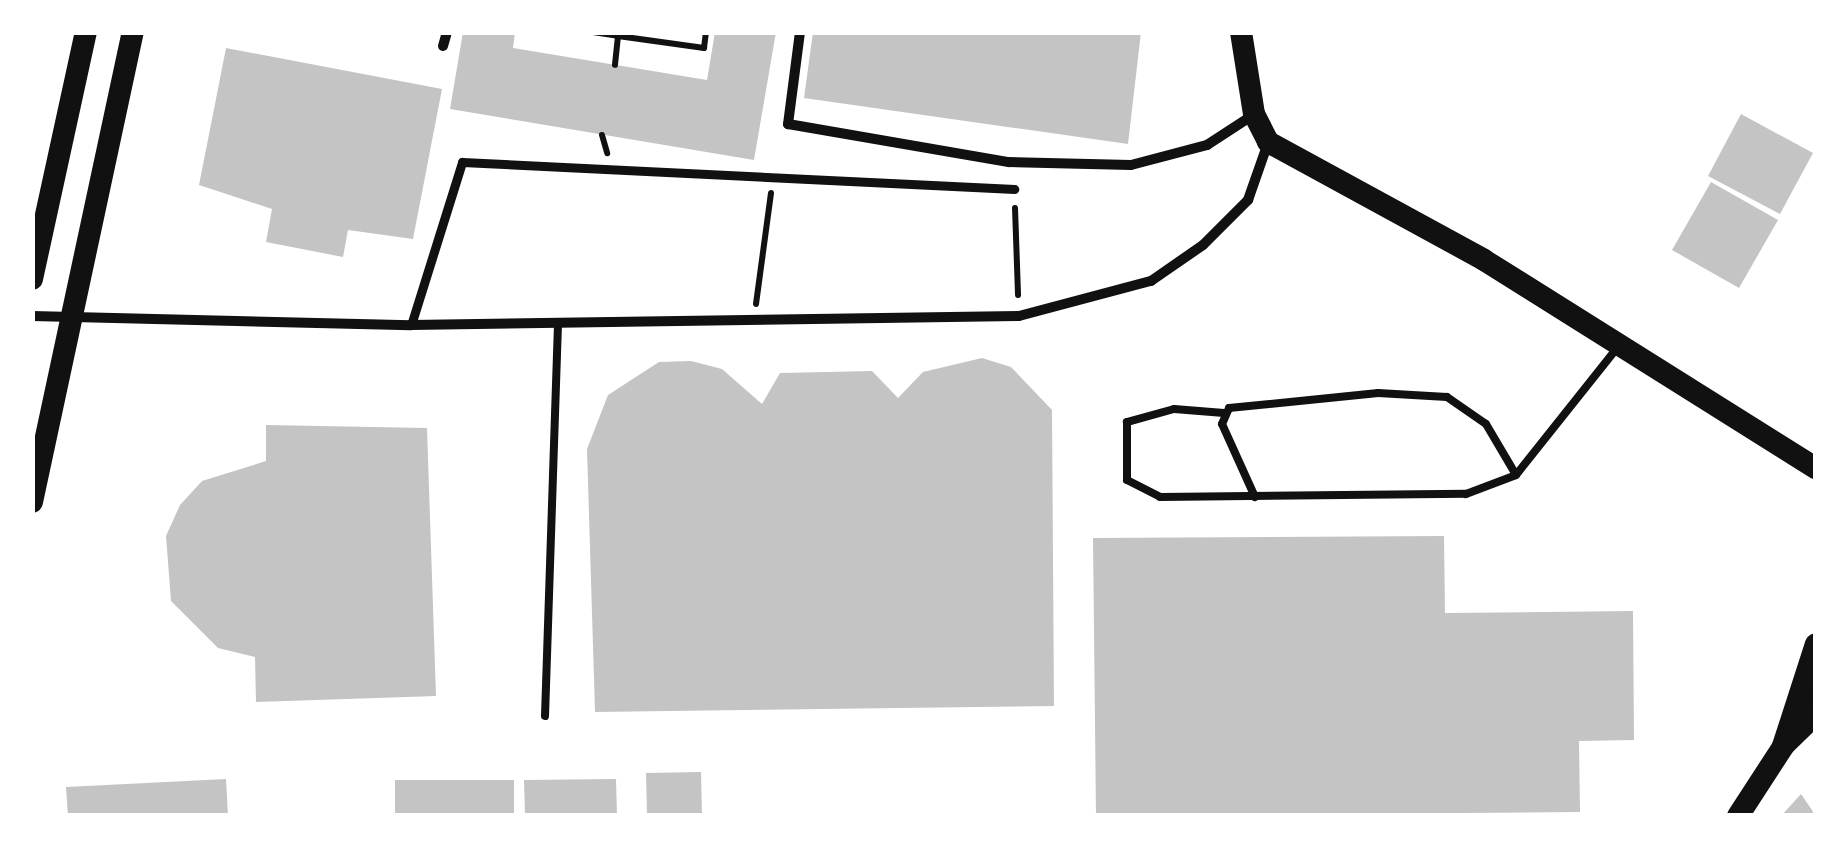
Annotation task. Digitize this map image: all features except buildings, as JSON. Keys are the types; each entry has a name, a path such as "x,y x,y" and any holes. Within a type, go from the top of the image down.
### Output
{"main road":[{"path":"32,279 36,243 86,32"},
{"path":"32,502 133,32"},
{"path":"1241,32 1254,114 1268,142 1620,344 1815,471"},
{"path":"1783,746 1816,644"},
{"path":"1738,816 1816,696"},
{"path":"1783,746 1816,714"}],"street":[{"path":"443,46 446,32"},
{"path":"800,32 788,124 1009,162 1131,165 1207,145 1254,114"},
{"path":"32,316 69,322 558,324 1074,308 1151,281 1203,245 1248,200 1268,142"},
{"path":"410,325 462,162 1014,189"}],"lane":[{"path":"545,716 558,324"},
{"path":"1516,476 1486,424 1448,397 1378,392 1224,413 1174,409 1127,422 1127,480 1160,497 1466,494 1516,476 1620,344"},
{"path":"1224,413 1254,497"}],"path":[{"path":"593,32 704,48 706,32"},
{"path":"615,65 618,36"},
{"path":"756,320 756,257 775,178"},
{"path":"1014,189 1017,274"}]}
